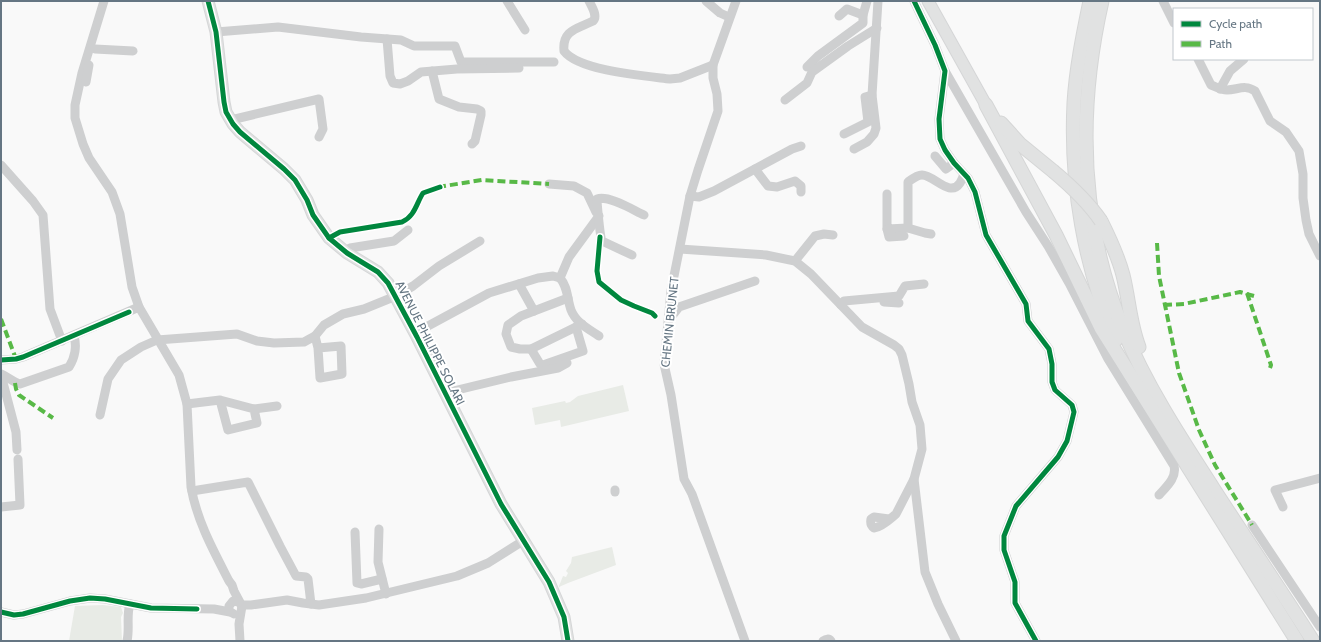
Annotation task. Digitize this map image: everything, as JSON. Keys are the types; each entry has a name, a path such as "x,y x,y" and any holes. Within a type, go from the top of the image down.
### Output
{"highway":[{"path":"1090,1 1078,68 1074,103 1074,138 1079,204 1085,240 1103,304 1113,334 1140,391"},
{"path":"1102,1 1091,54 1086,117 1086,160 1093,225 1108,287 1123,329 1137,360 1166,415 1314,641"},
{"path":"986,104 1020,144 1076,192 1101,221 1120,265 1136,339 1166,415"},
{"path":"986,104 1017,165 1056,235 1102,328 1297,641"}],"main road":[{"name":"AVENUE PHILIPPE SOLARI","path":"208,1 216,32 224,102 226,112 231,122 240,132 290,175 299,187 313,215 329,238 347,253 378,272 388,283 415,333 501,504 549,582 564,617 568,641"},
{"path":"928,1 986,104"}],"street":[{"path":"104,1 82,73 75,105 75,118 82,144 89,158 112,192 120,214 132,287 139,307 157,340 179,375 188,404 192,491 202,527 234,591 240,641"},
{"path":"86,82 90,62 109,1"},
{"path":"507,1 525,30"},
{"path":"589,1 595,19 569,33 565,37 563,47 567,56 598,69 670,79 680,78 713,65"},
{"path":"706,1 720,13 729,17"},
{"name":"CHEMIN BRUNET","path":"736,1 713,65 713,78 718,111 690,196 672,291 664,364 671,395 684,479 692,494 745,641"},
{"path":"807,67 818,56 863,23 863,15 867,1"},
{"path":"854,148 867,142 874,134 876,128 872,95 878,1"},
{"path":"914,1 935,45 945,71 1026,212 1048,246 1069,283 1108,359 1174,466 1172,480 1158,495"},
{"path":"1163,1 1173,21"},
{"path":"839,16 846,9 863,15"},
{"path":"216,32 278,27 401,40 414,46 455,46 461,62 554,62"},
{"path":"785,100 807,83 812,72 848,46 877,28"},
{"path":"569,33 570,50 586,58"},
{"path":"387,39 390,76 393,83 400,84 408,81 422,72 457,69 519,68"},
{"path":"95,49 133,51"},
{"path":"1198,60 1211,85 1228,90 1240,87 1251,88 1255,91 1270,121 1286,132 1299,151 1303,174 1303,198 1306,220 1309,234 1320,256"},
{"path":"1220,88 1230,72 1243,60"},
{"path":"432,71 439,99 458,107 477,109 480,112 481,115 475,141 472,144"},
{"path":"945,71 939,119 940,139 945,150 954,163 968,178 975,192 986,235 1026,304 1028,321 1049,348 1052,364 1052,382 1055,390 1072,404 1074,412 1067,441 1058,457 1016,506 1004,536 1004,550 1015,582 1016,603 1036,641"},
{"path":"844,134 868,122 865,97 872,95"},
{"path":"231,122 235,119 319,99 323,129 319,138"},
{"path":"690,196 700,197 714,191 792,148 801,146"},
{"path":"935,156 946,169 954,163"},
{"path":"1,165 33,201 43,215 50,309 62,341"},
{"path":"755,169 768,186 778,188 795,181 801,186 801,192"},
{"path":"906,232 908,182 914,177 922,175 928,176 944,187 953,187 959,184 964,174"},
{"path":"549,184 574,186 587,193 599,216"},
{"path":"886,194 887,230 889,237 906,232 931,234"},
{"path":"632,255 602,241 600,237 597,198 602,197 611,200 644,215"},
{"path":"560,278 569,257 599,216"},
{"path":"347,253 350,248 394,241 408,230"},
{"path":"795,261 815,236 824,234 833,235"},
{"path":"100,415 108,379 120,360 141,347 157,340 237,334 257,341 274,343 304,342 315,336 324,325 343,314 364,309 396,296 413,286 439,266 480,241"},
{"path":"680,249 766,255 795,261 811,274 842,304 862,326 899,349 902,355 912,402 920,425 922,440 920,459 914,478 896,514 889,520"},
{"path":"415,333 489,293 538,278 553,276 560,278 566,288 571,310 579,326 582,352 543,365 540,364 531,349"},
{"path":"669,320 679,307 755,280"},
{"path":"519,284 534,311"},
{"path":"842,304 844,301 899,296 905,286 924,284"},
{"path":"568,298 521,316 508,325 506,334 511,347 531,349 579,326"},
{"path":"850,313 859,304 887,302 899,303"},
{"path":"1,360 16,359 74,336 139,307"},
{"path":"579,326 599,336"},
{"path":"1,375 8,377 15,383 20,384 69,367 72,363 77,344 74,336"},
{"path":"315,336 318,348"},
{"path":"445,393 511,377 558,368 567,363"},
{"path":"1,375 16,432 20,505 1,507"},
{"path":"188,404 220,400 254,409 277,406"},
{"path":"220,400 228,430 257,423 254,409"},
{"path":"914,478 926,572 938,604 956,641"},
{"path":"1282,506 1275,490 1320,478"},
{"path":"192,491 248,482 296,576 306,577 308,579 311,604"},
{"path":"1252,525 1320,627"},
{"path":"379,529 378,562 386,594"},
{"path":"355,532 357,583 361,584 382,579"},
{"path":"1,612 14,615 23,614 90,598 105,599 159,609 236,608 288,600 311,604 354,601 457,576 500,556 523,541"},
{"path":"127,641 129,625 127,612 130,604"},
{"path":"823,641 828,639 831,641"}],"shaded area":[{"path":"623,385 629,411 561,427 560,420 535,425 532,408 565,401 566,403 570,402 578,396"},
{"path":"612,547 616,565 559,587 563,576 566,577 568,573 566,571 571,563 572,557"},
{"path":"103,605 121,607 123,613 121,617 122,641 69,641 75,606"}],"marked path":[{"path":"438,187 482,180 549,184"},
{"path":"1157,243 1159,276 1179,373 1199,430 1215,465 1252,525"},
{"path":"1164,305 1184,304 1240,292 1254,296"},
{"path":"1247,293 1271,365 1270,368"},
{"path":"1,319 16,359"},
{"path":"15,383 19,395 53,418"}],"cycle path":[{"path":"208,1 216,32 226,112 240,132 295,180 307,200 313,215 329,238 347,253 378,272 388,283 417,337 501,504 549,582 564,617 568,641"},
{"path":"914,1 935,45 945,71 939,119 940,139 945,150 954,163 968,178 975,192 986,235 1026,304 1028,321 1049,349 1052,364 1052,382 1055,390 1072,405 1074,412 1067,441 1058,457 1016,506 1004,536 1004,550 1015,582 1015,603 1036,641"},
{"path":"329,238 340,232 402,222 413,213 423,193 440,187"},
{"path":"600,237 597,271 599,282 621,300 652,313 655,316"},
{"path":"1,360 23,357 129,312"},
{"path":"1,612 14,615 23,614 70,601 90,598 105,599 151,608 197,609"}]}
